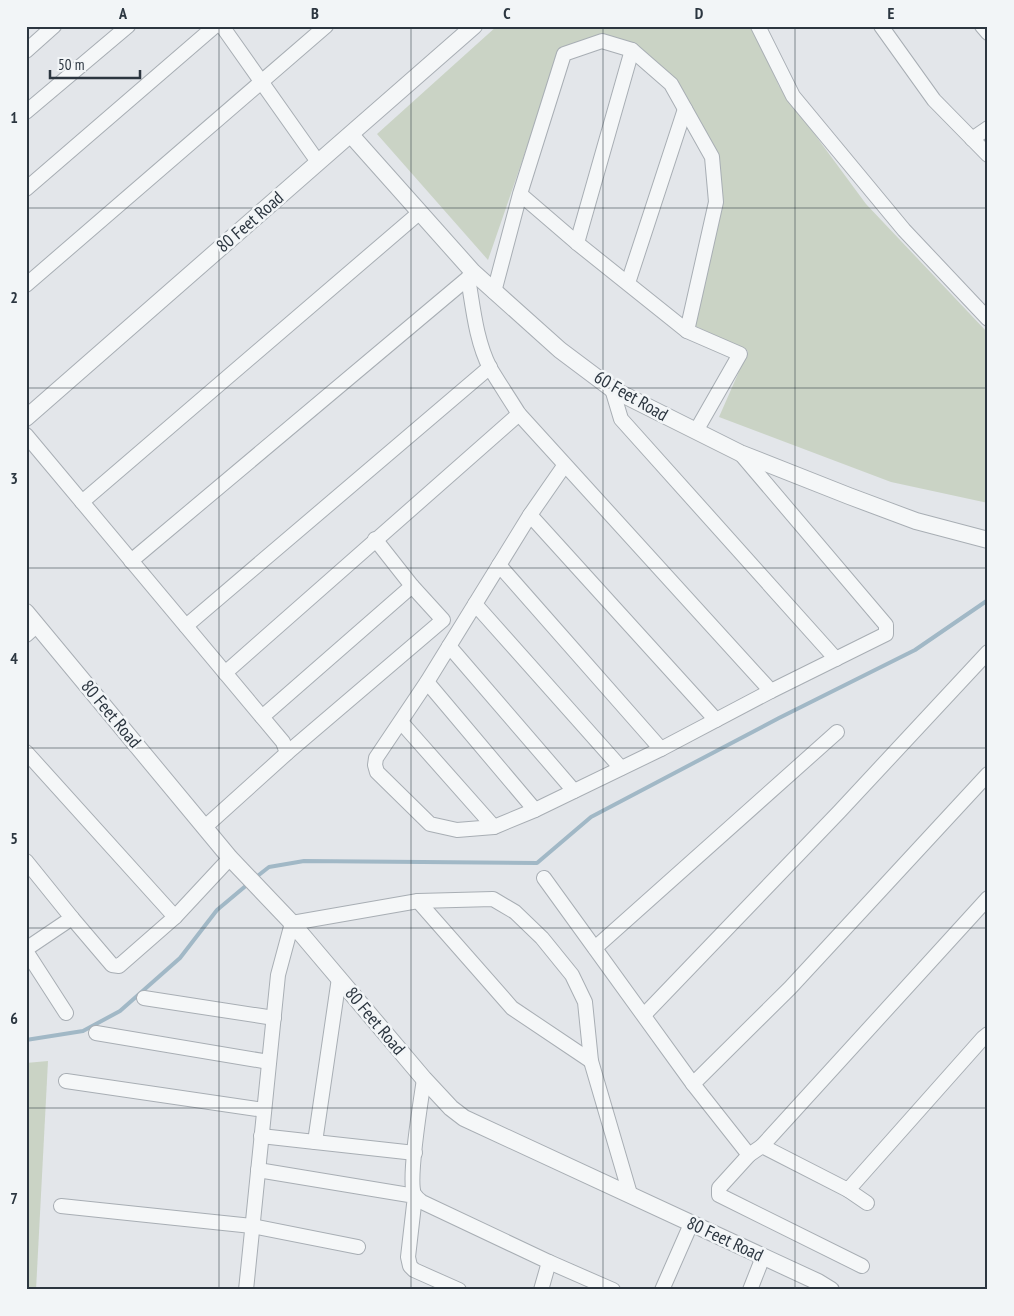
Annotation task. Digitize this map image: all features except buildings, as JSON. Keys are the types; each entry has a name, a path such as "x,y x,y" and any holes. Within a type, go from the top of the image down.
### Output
{"street":[{"path":"26,51 54,26"},
{"path":"26,112 128,26"},
{"path":"26,189 215,26"},
{"path":"222,26 318,162"},
{"path":"26,285 326,26"},
{"name":"80 Feet Road","path":"26,418 474,26"},
{"path":"758,26 793,96 904,230 988,319"},
{"path":"881,26 934,100 988,155"},
{"path":"982,26 988,33"},
{"path":"494,292 520,194 564,54 602,41 632,50 671,84 712,157 716,202 687,331"},
{"path":"577,243 632,50"},
{"path":"628,283 685,109"},
{"path":"972,138 988,128"},
{"name":"60 Feet Road","path":"351,134 471,275 494,292 560,350 612,389 740,453 916,521 988,540"},
{"path":"520,194 577,243 687,331 740,354 696,431"},
{"path":"82,502 419,213"},
{"path":"471,275 482,346 490,367 519,414 564,466 771,691"},
{"path":"131,561 471,275"},
{"path":"186,626 490,367"},
{"path":"612,389 621,419 836,659"},
{"path":"225,673 519,414"},
{"path":"26,435 283,742 287,753"},
{"path":"564,466 530,515 427,682 376,758 377,772 430,824 457,830 494,828 661,749 771,691 886,634 886,625 740,453"},
{"path":"530,515 716,720"},
{"path":"205,827 287,753 443,620 412,586 375,539"},
{"path":"499,565 661,749"},
{"path":"262,717 412,586"},
{"path":"475,604 621,768"},
{"name":"80 Feet Road","path":"26,612 32,630 230,858 292,924 451,1108 464,1118 763,1257 807,1284 831,1290"},
{"path":"449,646 574,791"},
{"path":"644,1015 839,812 988,652"},
{"path":"427,682 535,810"},
{"path":"401,722 494,828"},
{"path":"595,948 836,732"},
{"path":"26,752 175,917"},
{"path":"693,1084 790,988 988,774"},
{"path":"26,860 112,965 119,966 175,917 230,858"},
{"path":"544,878 693,1084 749,1155"},
{"path":"862,1266 718,1195 718,1188 749,1155 762,1146 988,898"},
{"path":"246,1290 278,975 292,924 418,902 493,899 514,912 542,938 572,975 585,1002 591,1061 630,1194"},
{"path":"418,902 512,1008 591,1061"},
{"path":"66,1013 26,950 72,918"},
{"path":"315,1142 339,978"},
{"path":"144,998 274,1018"},
{"path":"96,1033 269,1062"},
{"path":"848,1190 988,1034"},
{"path":"424,1079 412,1185 415,1196 408,1257 410,1266 414,1270 459,1290"},
{"path":"66,1080 264,1110"},
{"path":"261,1136 415,1153"},
{"path":"762,1146 848,1190 867,1203"},
{"path":"258,1170 415,1196 422,1202 613,1290"},
{"path":"61,1206 252,1226 358,1247"},
{"path":"662,1290 691,1224"},
{"path":"750,1290 763,1257"},
{"path":"541,1290 549,1262"}],"green space":[{"path":"497,26 752,26 779,86 866,204 988,333 988,503 891,482 719,417 748,351 693,325 719,199 715,154 681,94 621,41 591,37 560,51 488,260 377,134"},
{"path":"48,1061 36,1290 26,1290 26,1063"}],"waterway":[{"path":"255,878 269,867 304,861 537,863 591,817 779,718 915,650 988,600"},
{"path":"26,1040 83,1031 120,1011 180,958 217,910 248,884"}]}
